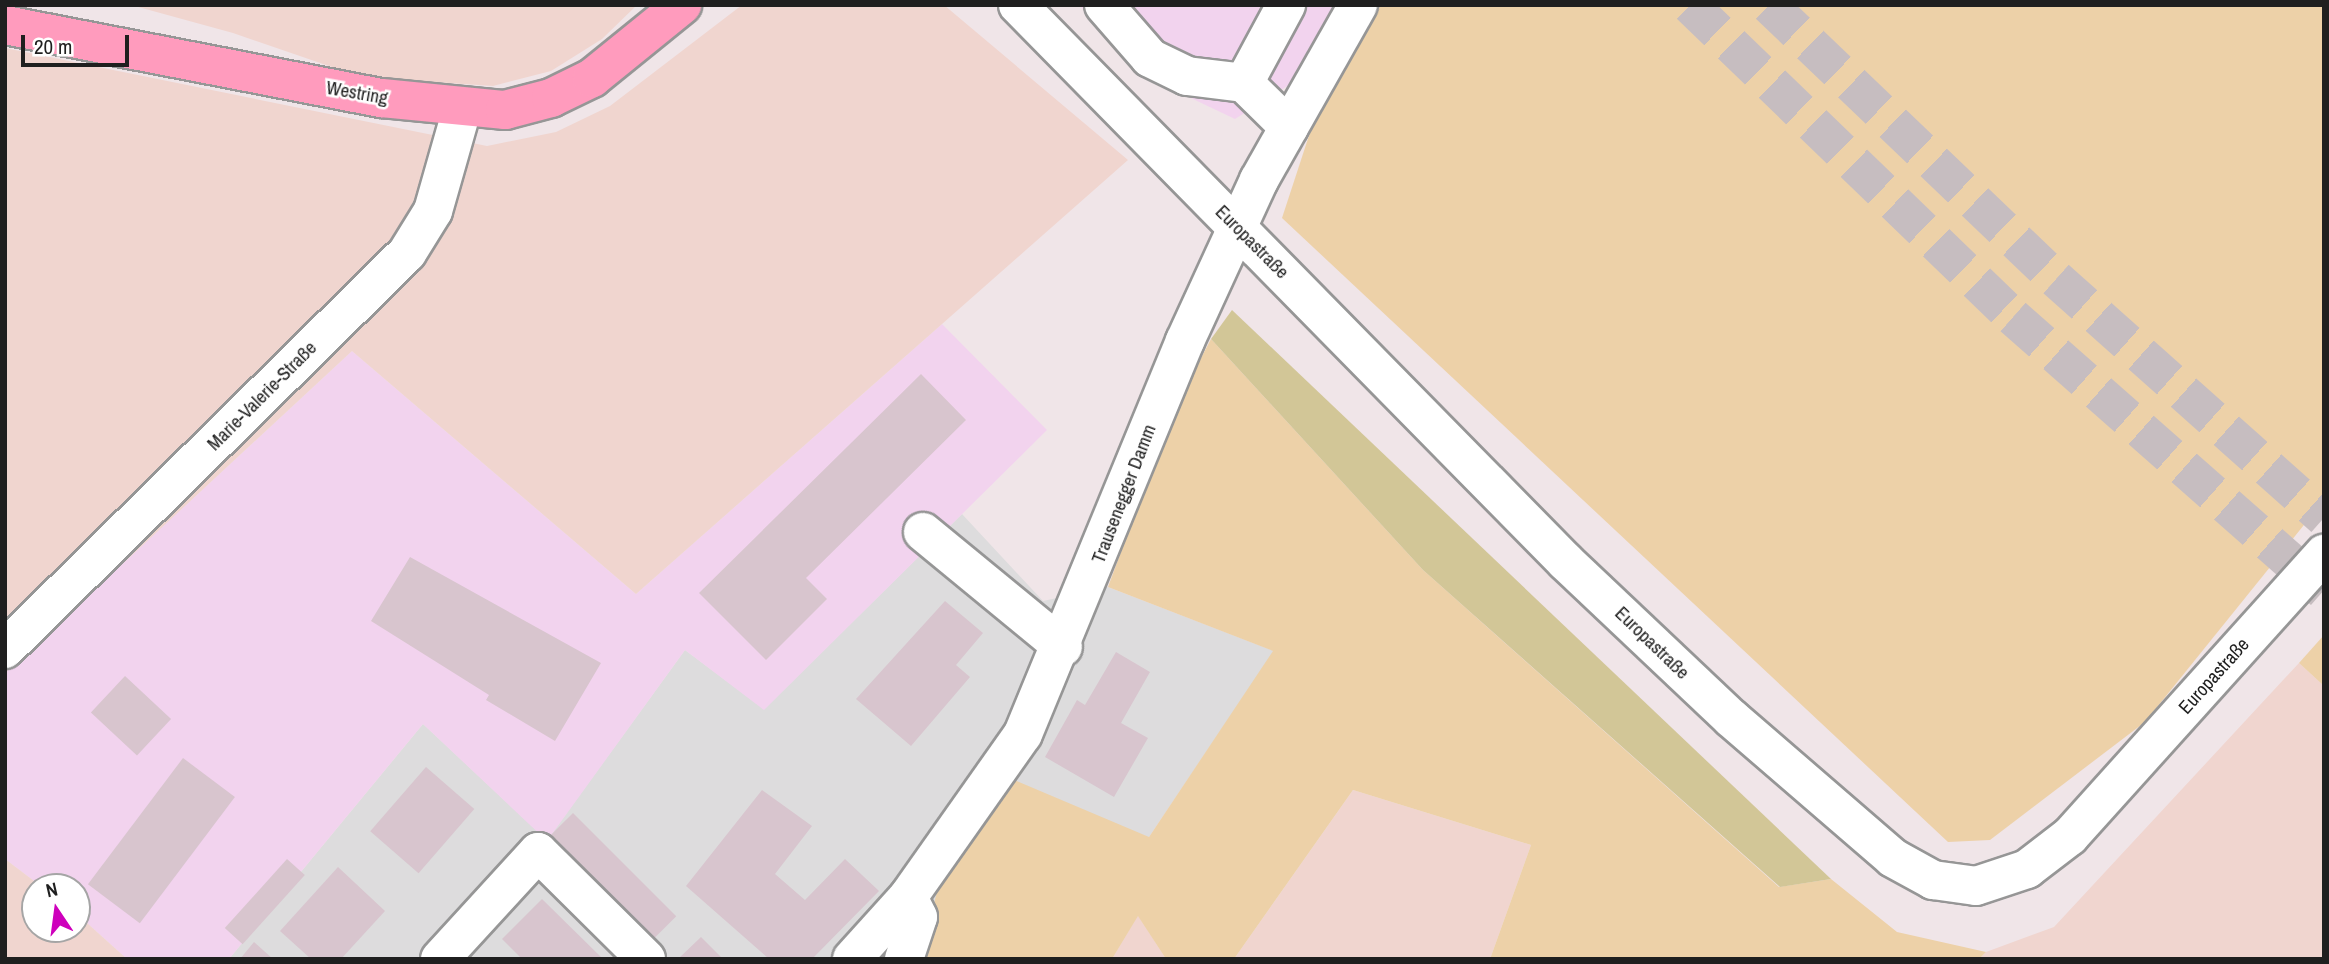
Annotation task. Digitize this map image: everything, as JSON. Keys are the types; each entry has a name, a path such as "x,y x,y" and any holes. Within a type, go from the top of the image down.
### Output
{"main road":[{"name":"Westring","path":"5,25 382,98 461,108 505,110 551,98 592,78 682,5"}],"street":[{"name":"Europastraße","path":"1018,5 1566,562 1731,719 1893,858 1933,880 1976,886 1989,882 2027,869 2070,836 2324,554"},
{"path":"1104,5 1150,58 1187,76 1244,83 1289,127"},
{"path":"1244,83 1286,5"},
{"name":"Trausenegger Damm","path":"852,959 908,897 1023,734 1063,648 1169,379 1259,180 1358,5"},
{"name":"Marie-Valerie-Straße","path":"5,649 407,253 433,211 461,108"},
{"path":"923,531 1063,648"},
{"path":"440,959 538,852 646,959"},
{"path":"904,959 918,916 908,897"}],"shaded area":[{"path":"131,5 637,5 602,39 551,71 493,86 361,77 233,33"},
{"path":"742,5 944,5 1128,160 636,594 352,351 5,673 5,48 487,146 556,132 610,106"},
{"path":"1079,5 1340,5 1292,83 1235,119 1153,80"},
{"path":"1381,5 2324,5 2324,500 2145,722 1990,840 1948,842 1282,218 1320,102"},
{"path":"1232,310 1831,879 1780,887 1423,570 1211,339"},
{"path":"942,324 1047,430 764,710 685,650 547,841 423,724 229,959 127,959 91,927 91,873 24,873 5,859 5,673 352,351 636,594"},
{"path":"1211,339 1423,570 1779,887 1831,879 1897,932 1986,952 1979,959 1490,959 1531,845 1353,790 1234,959 1166,959 1138,916 1112,959 919,959 937,892 1014,780 1149,837 1273,651 1108,587 1174,409"},
{"path":"962,514 1043,601 1108,587 1274,651 1149,837 919,959 229,959 423,724 547,840 685,650 764,709"},
{"path":"2324,635 2324,686 2299,663"},
{"path":"2299,663 2324,686 2324,959 1979,959 1986,952 2054,927"},
{"path":"1353,790 1531,845 1490,959 1234,959"},
{"path":"5,859 24,873 21,873 21,943 91,943 91,927 127,959 5,959"},
{"path":"1138,915 1166,959 1112,959"}],"building":[{"path":"921,374 966,420 806,578 827,599 766,660 699,593"},
{"path":"410,557 601,663 555,741 486,700 489,695 371,621"},
{"path":"945,601 983,633 956,665 970,677 911,746 856,699"},
{"path":"1116,652 1150,672 1121,723 1148,738 1114,797 1045,757 1077,700 1085,705"},
{"path":"125,676 171,719 137,756 91,713"},
{"path":"183,758 235,797 140,923 91,887 91,880"},
{"path":"426,767 474,809 419,873 370,831"},
{"path":"762,790 812,826 775,874 805,900 845,859 879,891 812,959 769,959 686,886"},
{"path":"573,813 676,916 649,943 546,840"},
{"path":"287,859 305,875 243,944 225,928"},
{"path":"338,867 385,911 341,959 311,959 280,931"},
{"path":"542,899 603,959 522,959 502,939"},
{"path":"701,937 723,959 678,959"},
{"path":"254,942 273,959 240,959"}],"tunnel":[{"path":"1690,5 2013,317 2324,591"},
{"path":"1769,5 2056,279 2324,518"}]}
